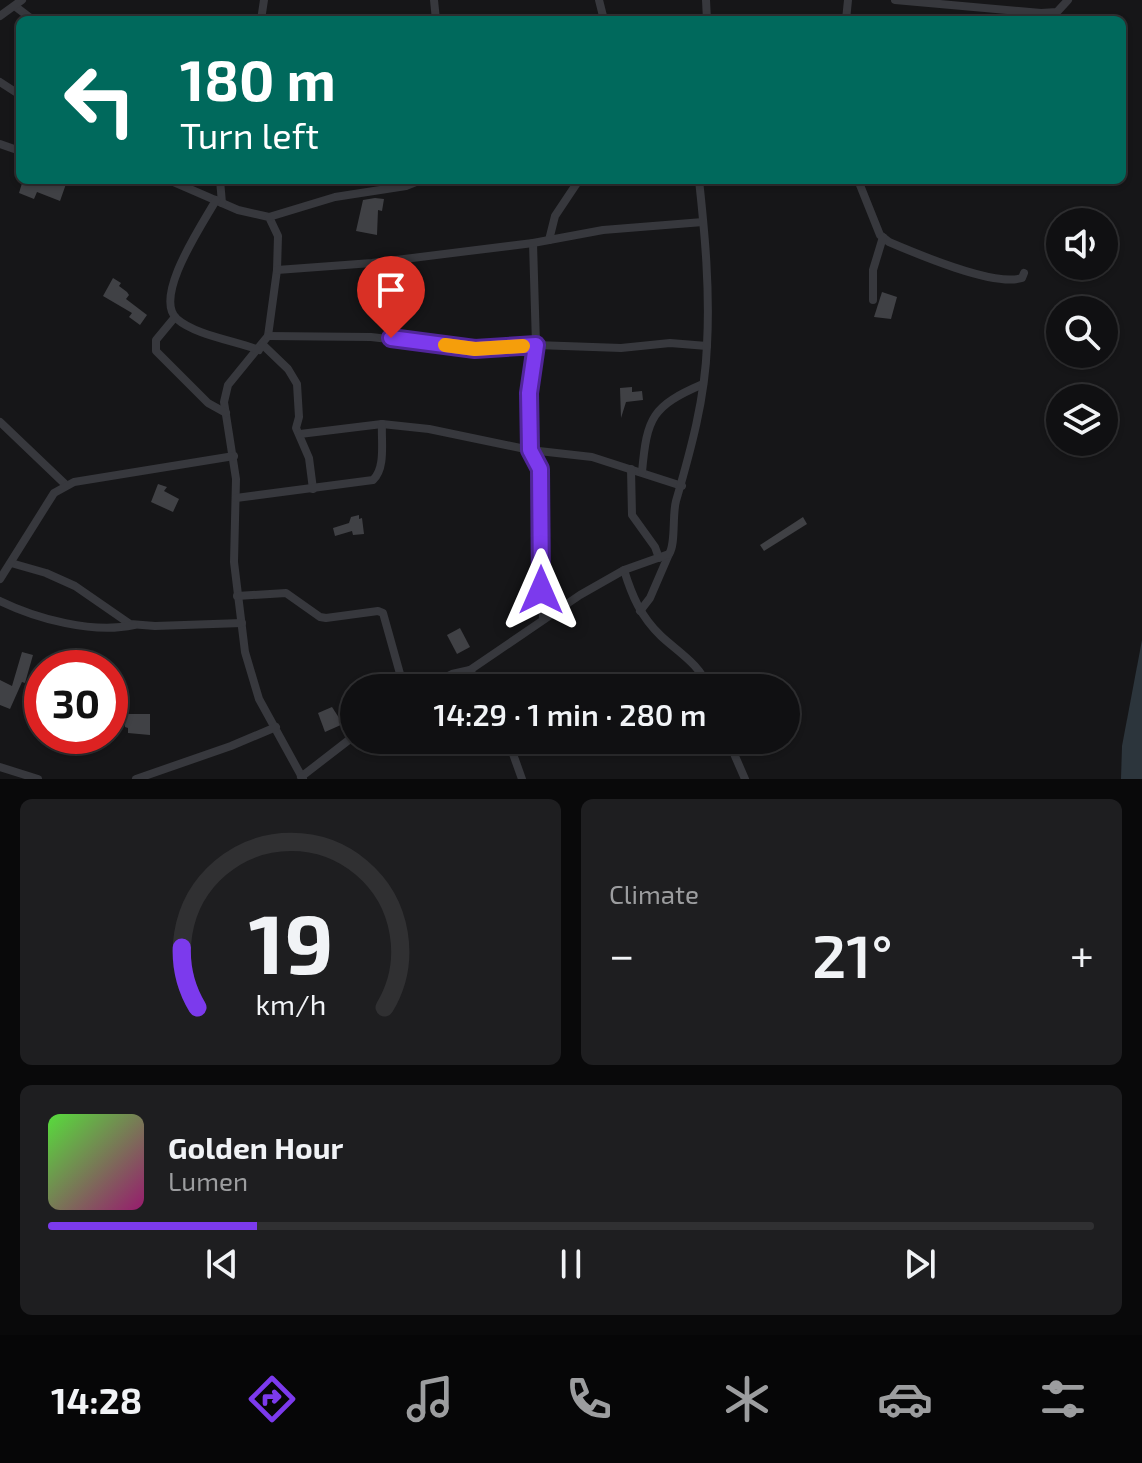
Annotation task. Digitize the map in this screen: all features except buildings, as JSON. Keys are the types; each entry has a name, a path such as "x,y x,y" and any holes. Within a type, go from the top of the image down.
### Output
{"street":[{"path":"895,0 1041,13 1057,12 1068,0"},
{"path":"0,16 19,4"},
{"path":"178,184 238,210 269,217 335,197 411,184"},
{"path":"220,184 219,202 189,247 177,274 171,301 175,317 196,329 261,347 288,369 297,384 299,417 296,425 309,458 313,489"},
{"path":"549,240 555,216 576,184"},
{"path":"640,611 650,598 673,549 676,501 693,442 703,384 708,287 699,184"},
{"path":"861,184 874,223 883,237 907,249 988,276 1016,280 1022,278 1024,273"},
{"path":"269,217 278,236 268,336 228,385 224,402 234,456 237,596 249,672 259,699 302,778 340,747"},
{"path":"277,270 372,263 533,243 616,229 703,222"},
{"path":"873,300 873,270 883,237"},
{"path":"533,243 536,345 529,393 530,450 540,469 538,501 543,618"},
{"path":"175,317 156,340 156,351 208,403 226,413"},
{"path":"268,336 371,337 475,349 536,345 621,348 670,343 707,346"},
{"path":"642,472 647,433 654,413 673,398 703,384"},
{"path":"0,422 66,485"},
{"path":"300,434 382,424 429,429 530,450 592,457 682,486"},
{"path":"236,498 373,480 379,475 382,424"},
{"path":"0,579 54,493 66,485 234,456"},
{"path":"631,469 632,515 655,547 659,558"},
{"path":"452,674 470,670 543,618 624,570 669,554"},
{"path":"11,563 46,573 75,586 120,619 134,625"},
{"path":"624,570 640,611 662,638 702,674"},
{"path":"237,596 286,593 326,618 378,611 383,613 400,674"},
{"path":"0,601 27,614 101,629 134,625 242,623"},
{"path":"470,670 472,674"},
{"path":"136,779 276,727"},
{"path":"513,754 522,779"},
{"path":"734,754 745,779"},
{"path":"0,767 38,779"}],"shaded area":[{"path":"1142,640 1142,779 1121,779 1122,746"}],"slow traffic":[{"path":"445,345 475,349 523,346"}],"route":[{"path":"391,338 475,349 536,345 529,393 530,450 540,469 541,590"}]}
